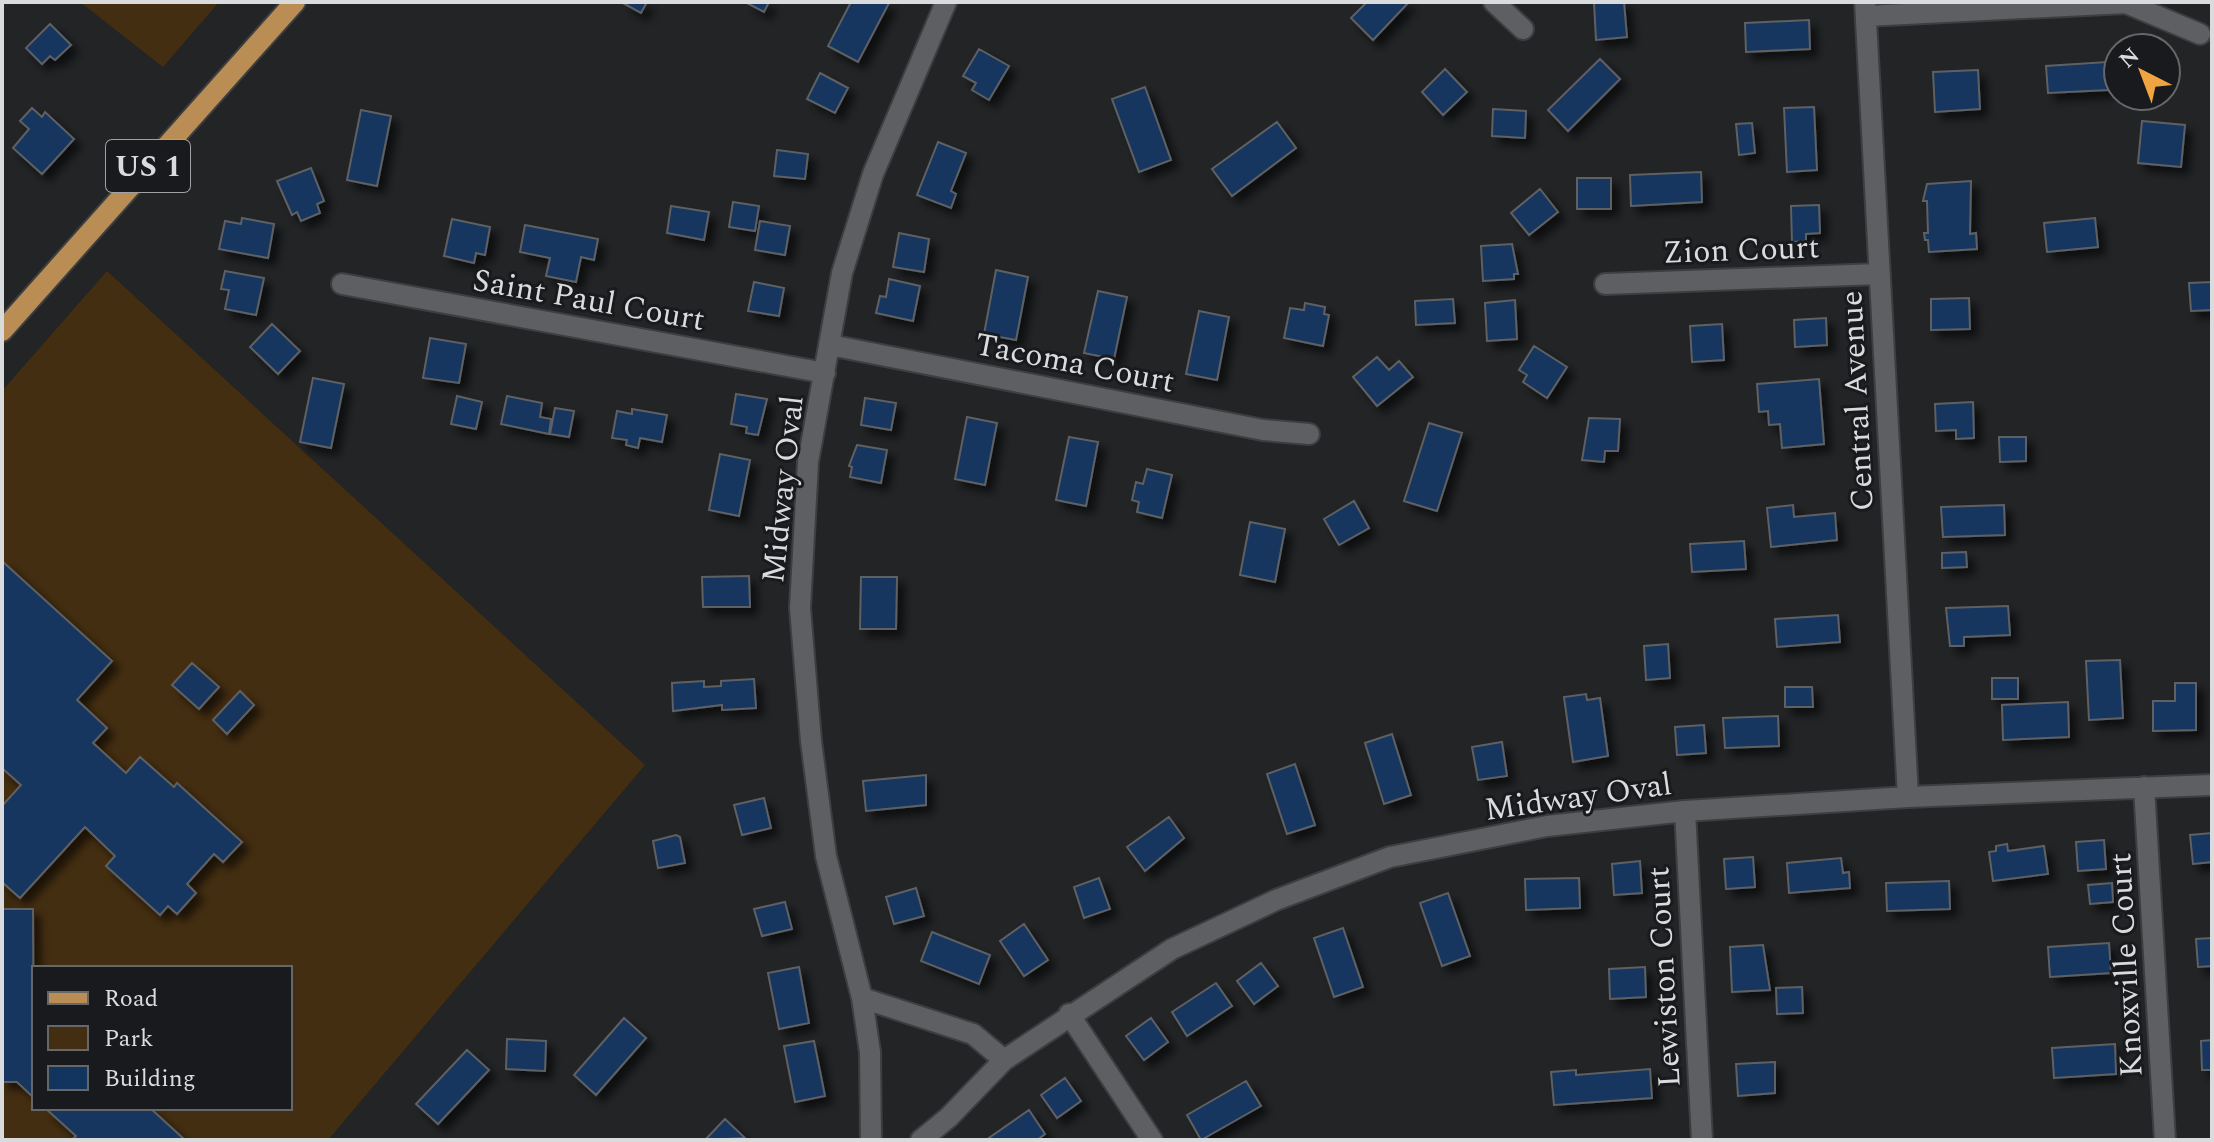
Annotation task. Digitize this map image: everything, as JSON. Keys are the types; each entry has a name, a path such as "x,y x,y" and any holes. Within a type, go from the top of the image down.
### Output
{"main road":[{"name":"US 1","path":"2,331 295,2"}],"street":[{"name":"Midway Oval","path":"871,1140 870,1052 862,998 826,856 811,741 800,608 808,462 842,273 873,174 946,2"},
{"path":"1494,2 1523,29"},
{"path":"1865,9 2126,3 2200,34"},
{"name":"Central Avenue","path":"1865,9 1908,797"},
{"name":"Zion Court","path":"1605,284 1878,274"},
{"name":"Saint Paul Court","path":"342,284 825,373"},
{"name":"Tacoma Court","path":"830,345 1263,430 1309,434"},
{"name":"Midway Oval","path":"921,1140 949,1117 1004,1060 1069,1014 1172,949 1276,900 1390,857 1547,826 1685,811 1908,797 2212,785"},
{"name":"Knoxville Court","path":"2144,787 2165,1140"},
{"name":"Lewiston Court","path":"1685,811 1702,1140"},
{"path":"862,998 973,1034 1004,1060"},
{"path":"1069,1014 1152,1140"}],"green space":[{"path":"80,2 219,2 163,67"},
{"path":"107,271 645,765 328,1140 2,1140 2,391"}],"building":[{"path":"621,2 647,2 641,13"},
{"path":"745,2 769,2 764,12"},
{"path":"851,2 889,3 858,62 828,46"},
{"path":"1367,2 1409,2 1373,40 1351,18"},
{"path":"1594,2 1624,2 1627,37 1596,40"},
{"path":"1809,20 1810,49 1746,52 1745,23"},
{"path":"50,24 71,45 55,60 50,56 42,64 26,48"},
{"path":"979,49 1009,66 989,100 972,90 976,83 963,76"},
{"path":"1600,59 1620,79 1568,131 1548,110"},
{"path":"2102,62 2102,90 2048,93 2046,66"},
{"path":"1445,69 1467,92 1443,115 1422,92"},
{"path":"1978,70 1980,109 1935,112 1933,72"},
{"path":"820,73 848,88 835,113 807,99"},
{"path":"1145,87 1171,160 1139,172 1112,99"},
{"path":"1814,107 1817,170 1787,172 1784,108"},
{"path":"32,108 42,117 45,112 74,139 42,174 13,148 29,129 20,121"},
{"path":"1493,109 1526,111 1525,138 1492,136"},
{"path":"361,110 391,116 377,186 347,180"},
{"path":"2142,121 2185,125 2181,167 2138,163"},
{"path":"1277,122 1296,148 1232,196 1212,169"},
{"path":"1752,123 1755,153 1739,155 1736,124"},
{"path":"938,142 966,153 951,191 956,194 951,208 917,195"},
{"path":"777,150 808,154 805,179 774,176"},
{"path":"311,168 324,201 317,204 320,213 301,221 297,212 292,215 277,181"},
{"path":"1701,172 1702,202 1631,206 1630,175"},
{"path":"1577,178 1611,178 1611,209 1577,209"},
{"path":"1971,181 1970,234 1976,233 1977,249 1929,252 1924,233 1928,233 1927,201 1923,201 1927,184"},
{"path":"1540,189 1558,212 1529,235 1511,213"},
{"path":"733,202 759,206 755,231 729,227"},
{"path":"1819,205 1820,233 1806,234 1806,241 1792,242 1791,206"},
{"path":"671,206 709,212 704,240 667,233"},
{"path":"242,218 274,224 268,258 219,249 225,221 241,224"},
{"path":"2095,218 2098,247 2047,252 2044,223"},
{"path":"452,219 490,227 485,255 476,253 474,263 444,256"},
{"path":"760,221 790,226 785,255 755,250"},
{"path":"525,225 598,239 594,260 581,257 576,282 546,276 550,258 520,252"},
{"path":"899,233 929,239 924,272 893,267"},
{"path":"1512,244 1518,274 1514,274 1514,279 1483,281 1481,246"},
{"path":"996,270 1028,277 1016,340 984,334"},
{"path":"225,271 264,278 256,315 225,309 229,290 221,289"},
{"path":"889,279 920,286 913,321 876,313 880,296 886,297"},
{"path":"754,282 784,288 779,316 748,311"},
{"path":"2212,282 2212,310 2191,311 2189,283"},
{"path":"1098,291 1127,297 1114,359 1084,353"},
{"path":"1969,298 1970,329 1931,330 1931,299"},
{"path":"1453,299 1455,323 1416,325 1415,301"},
{"path":"1515,300 1517,339 1487,341 1485,303"},
{"path":"1305,303 1325,307 1324,314 1329,315 1323,346 1284,338 1290,308 1304,310"},
{"path":"1199,311 1229,317 1217,380 1186,374"},
{"path":"1826,318 1827,345 1795,347 1794,320"},
{"path":"272,324 300,351 278,374 250,347"},
{"path":"1722,324 1724,360 1692,362 1690,326"},
{"path":"430,338 466,344 459,383 423,378"},
{"path":"1534,346 1567,367 1547,398 1523,382 1527,375 1519,370"},
{"path":"1377,357 1389,370 1399,361 1413,377 1377,406 1353,377"},
{"path":"313,378 344,384 331,448 300,442"},
{"path":"1819,379 1824,444 1782,448 1780,424 1769,425 1768,411 1759,412 1757,384"},
{"path":"736,394 767,399 758,435 746,433 747,427 731,424"},
{"path":"457,396 482,402 476,429 451,424"},
{"path":"507,396 542,403 540,417 551,419 549,434 501,424"},
{"path":"865,398 896,403 891,430 861,425"},
{"path":"1973,402 1974,438 1956,439 1956,430 1936,431 1935,404"},
{"path":"555,408 574,411 569,437 550,434"},
{"path":"632,409 667,415 662,442 640,438 638,448 626,445 627,440 612,438 617,411 632,414"},
{"path":"967,417 997,423 985,485 955,479"},
{"path":"1589,418 1620,419 1618,451 1605,451 1604,462 1582,460"},
{"path":"1429,423 1462,433 1437,511 1404,501"},
{"path":"1069,437 1098,442 1086,506 1056,500"},
{"path":"1999,437 2026,437 2026,461 2000,462"},
{"path":"857,445 887,450 881,483 850,477 852,467 849,466"},
{"path":"720,454 750,460 739,516 709,510"},
{"path":"1147,469 1172,475 1162,518 1137,512 1139,502 1132,500 1136,482 1143,484"},
{"path":"1354,501 1369,528 1339,545 1324,519"},
{"path":"1793,505 1794,517 1835,513 1837,540 1771,547 1767,508"},
{"path":"2004,505 2005,535 1943,537 1941,507"},
{"path":"1250,522 1285,529 1275,582 1240,575"},
{"path":"1744,541 1746,569 1692,572 1690,544"},
{"path":"1966,552 1967,567 1942,568 1942,553"},
{"path":"2,561 112,661 77,700 107,728 93,743 126,773 140,757 174,787 177,783 242,842 223,862 214,854 187,884 196,893 177,914 168,906 160,915 106,866 115,856 85,827 20,898 2,882 2,806 21,785 2,768"},
{"path":"749,576 750,607 703,607 702,577"},
{"path":"861,577 897,577 896,629 860,629"},
{"path":"2008,606 2010,635 1964,637 1964,646 1950,646 1946,608"},
{"path":"1838,615 1840,642 1777,647 1775,619"},
{"path":"1668,644 1670,678 1646,680 1644,646"},
{"path":"2120,660 2123,718 2089,720 2086,661"},
{"path":"192,663 219,687 199,709 172,685"},
{"path":"1992,678 2018,678 2018,699 1992,699"},
{"path":"754,679 756,708 722,710 722,705 673,711 672,683 704,681 704,687 721,686 721,681"},
{"path":"2175,683 2196,683 2196,730 2153,731 2153,701 2175,701"},
{"path":"1785,687 1812,687 1813,707 1785,707"},
{"path":"240,691 254,705 227,734 213,720"},
{"path":"1586,694 1587,700 1600,698 1608,756 1573,762 1564,697"},
{"path":"2068,702 2069,737 2003,740 2002,705"},
{"path":"1778,716 1779,746 1725,748 1723,718"},
{"path":"1704,725 1706,753 1677,755 1675,727"},
{"path":"1392,734 1411,795 1384,804 1365,743"},
{"path":"1502,742 1507,776 1478,780 1472,747"},
{"path":"1295,764 1315,825 1287,834 1267,774"},
{"path":"926,775 926,805 866,811 863,781"},
{"path":"764,798 771,828 742,835 734,805"},
{"path":"1169,817 1184,838 1145,871 1127,847"},
{"path":"2212,833 2212,862 2193,864 2190,835"},
{"path":"676,835 680,837 685,863 658,868 653,841"},
{"path":"2104,840 2106,869 2078,871 2076,842"},
{"path":"2007,844 2008,851 2044,846 2048,874 1993,881 1989,852 1996,851 1996,846"},
{"path":"1753,857 1755,887 1726,889 1724,859"},
{"path":"1841,858 1843,873 1849,872 1850,888 1789,893 1787,863"},
{"path":"1640,861 1642,893 1614,895 1612,864"},
{"path":"1099,878 1110,909 1084,918 1074,887"},
{"path":"1579,878 1580,908 1526,910 1525,879"},
{"path":"1949,881 1950,909 1887,911 1886,883"},
{"path":"2112,883 2113,902 2090,904 2088,885"},
{"path":"916,888 924,916 894,924 886,897"},
{"path":"1448,893 1470,956 1442,966 1420,903"},
{"path":"785,902 792,929 762,936 754,909"},
{"path":"2,909 33,909 32,1096 17,1082 2,1082"},
{"path":"1024,924 1048,960 1024,976 1000,941"},
{"path":"1343,928 1363,987 1334,997 1314,938"},
{"path":"932,932 990,955 979,984 921,961"},
{"path":"2212,938 2212,966 2198,967 2196,939"},
{"path":"2109,943 2111,973 2050,977 2048,947"},
{"path":"1763,945 1770,990 1732,992 1730,947"},
{"path":"1261,963 1278,986 1254,1004 1237,981"},
{"path":"799,967 809,1023 779,1029 768,973"},
{"path":"1645,967 1646,997 1610,999 1609,969"},
{"path":"1216,983 1232,1006 1187,1036 1172,1012"},
{"path":"1802,987 1803,1013 1777,1014 1776,988"},
{"path":"624,1018 646,1038 596,1095 574,1075"},
{"path":"1151,1018 1168,1042 1144,1060 1126,1036"},
{"path":"507,1039 546,1041 545,1071 506,1069"},
{"path":"2212,1040 2212,1070 2202,1070 2201,1041"},
{"path":"814,1041 825,1096 795,1102 784,1046"},
{"path":"2115,1044 2116,1074 2054,1078 2052,1048"},
{"path":"467,1050 489,1070 438,1124 416,1104"},
{"path":"1775,1062 1775,1093 1738,1096 1736,1064"},
{"path":"1650,1069 1652,1098 1554,1105 1551,1072 1576,1070 1576,1075"},
{"path":"1065,1078 1081,1101 1057,1118 1041,1095"},
{"path":"1246,1081 1261,1106 1201,1140 1187,1115"},
{"path":"47,1110 152,1110 185,1140 72,1140 76,1136"},
{"path":"1029,1110 1045,1134 1037,1140 986,1140"},
{"path":"725,1119 745,1138 705,1140"}]}
